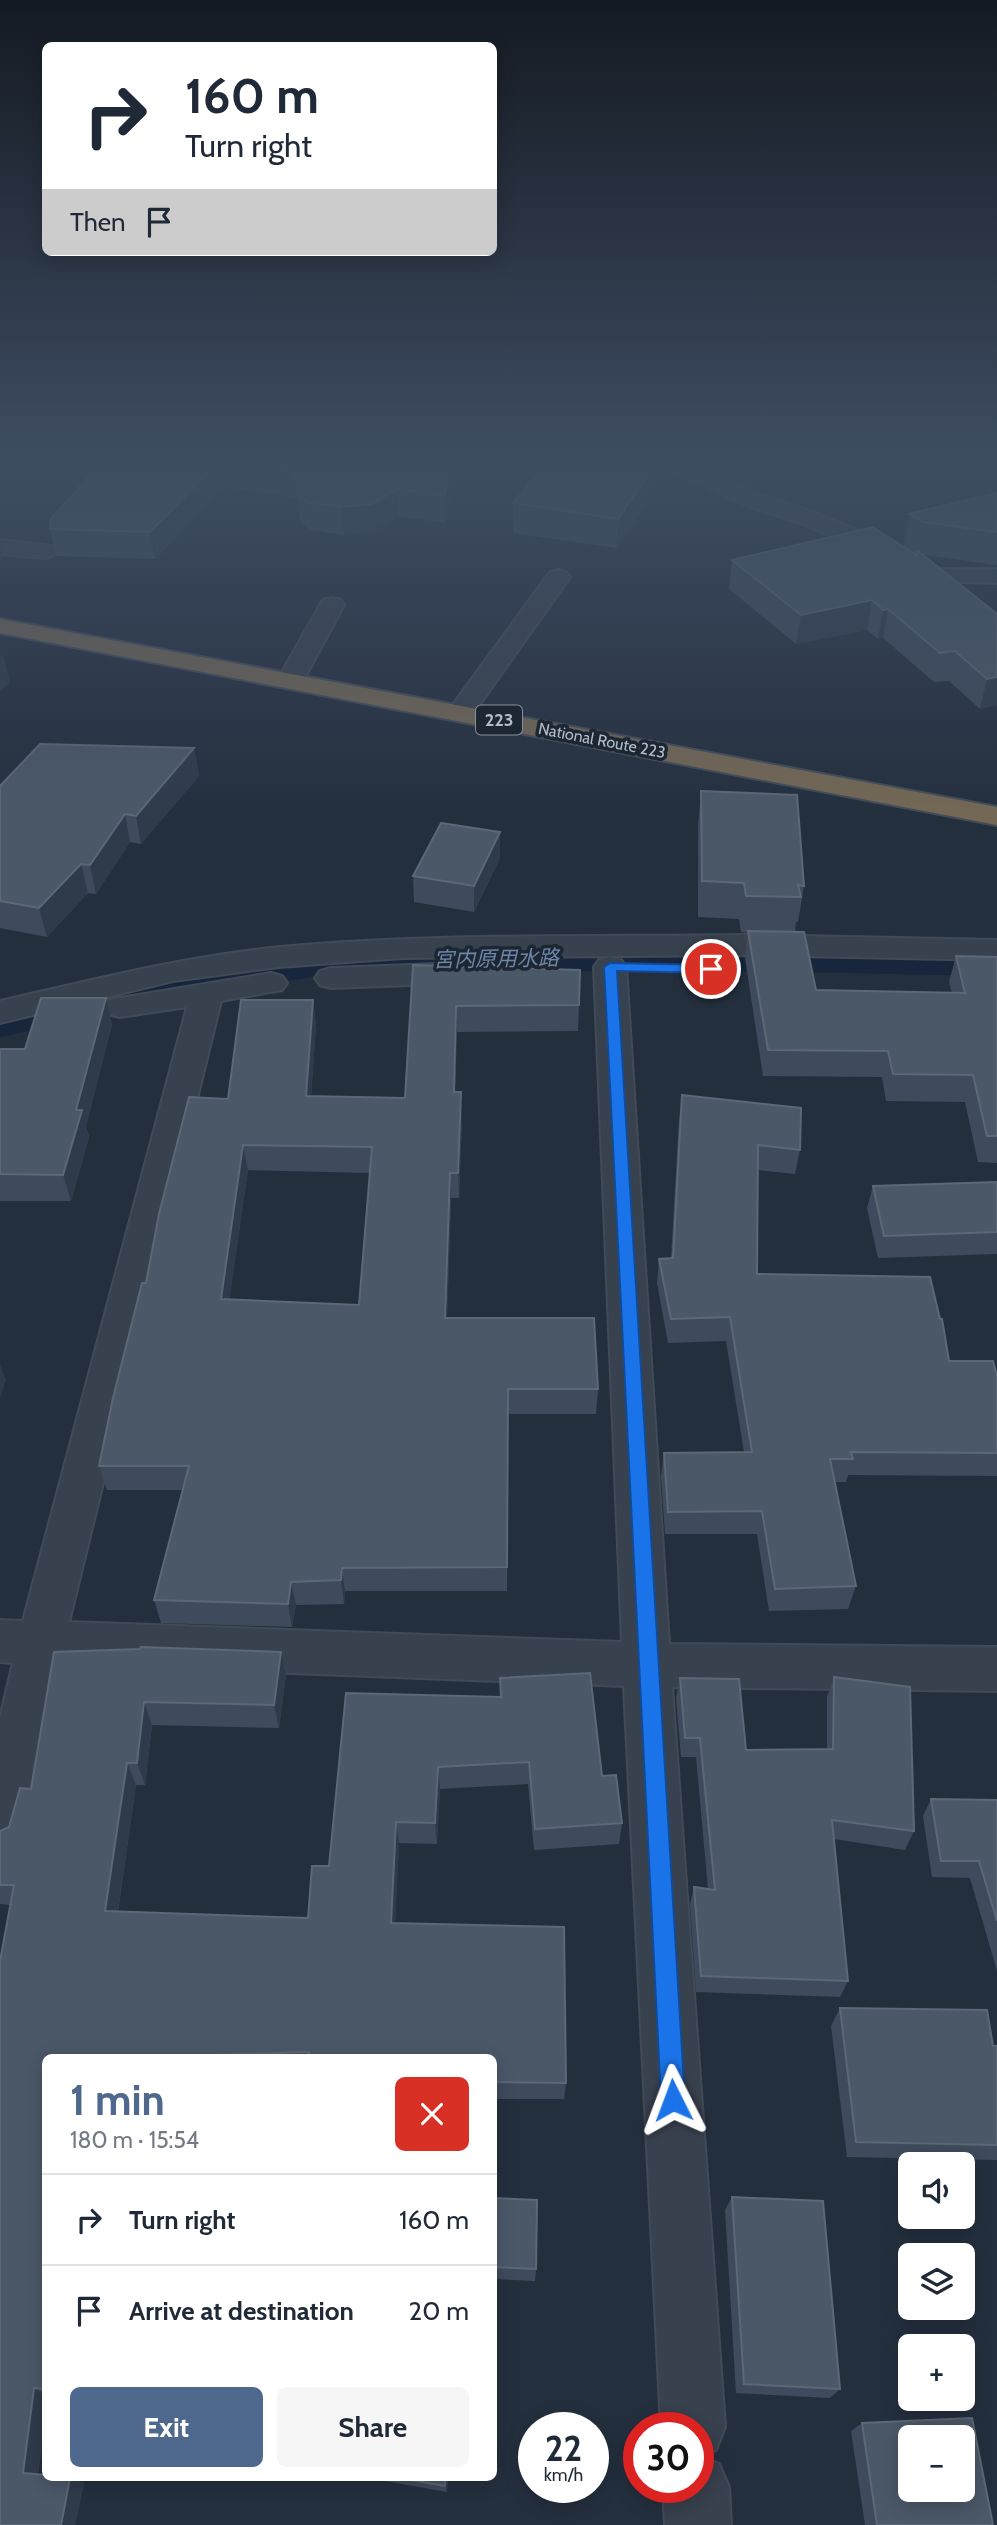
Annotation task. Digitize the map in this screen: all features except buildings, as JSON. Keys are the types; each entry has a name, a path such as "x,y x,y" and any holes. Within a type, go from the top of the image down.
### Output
{"highway":[{"name":"National Route 223","path":"0,626 461,712 997,817"}],"street":[{"path":"461,712 556,580"},
{"path":"939,580 967,600"},
{"path":"290,681 332,605"},
{"path":"0,1012 173,971 279,957 403,947 747,945 997,950"},
{"path":"610,967 647,1665 692,2412"},
{"path":"0,1032 43,1019 206,995 248,985 327,978 610,967 997,975"},
{"path":"0,1829 20,1641 206,995"},
{"path":"20,1641 647,1665 997,1669"},
{"path":"697,2503 698,2525"}],"waterway":[{"name":"宮内原用水路","path":"0,1022 241,973 329,961 683,956 997,962"}],"route":[{"path":"673,2100 610,967 711,969"}]}
